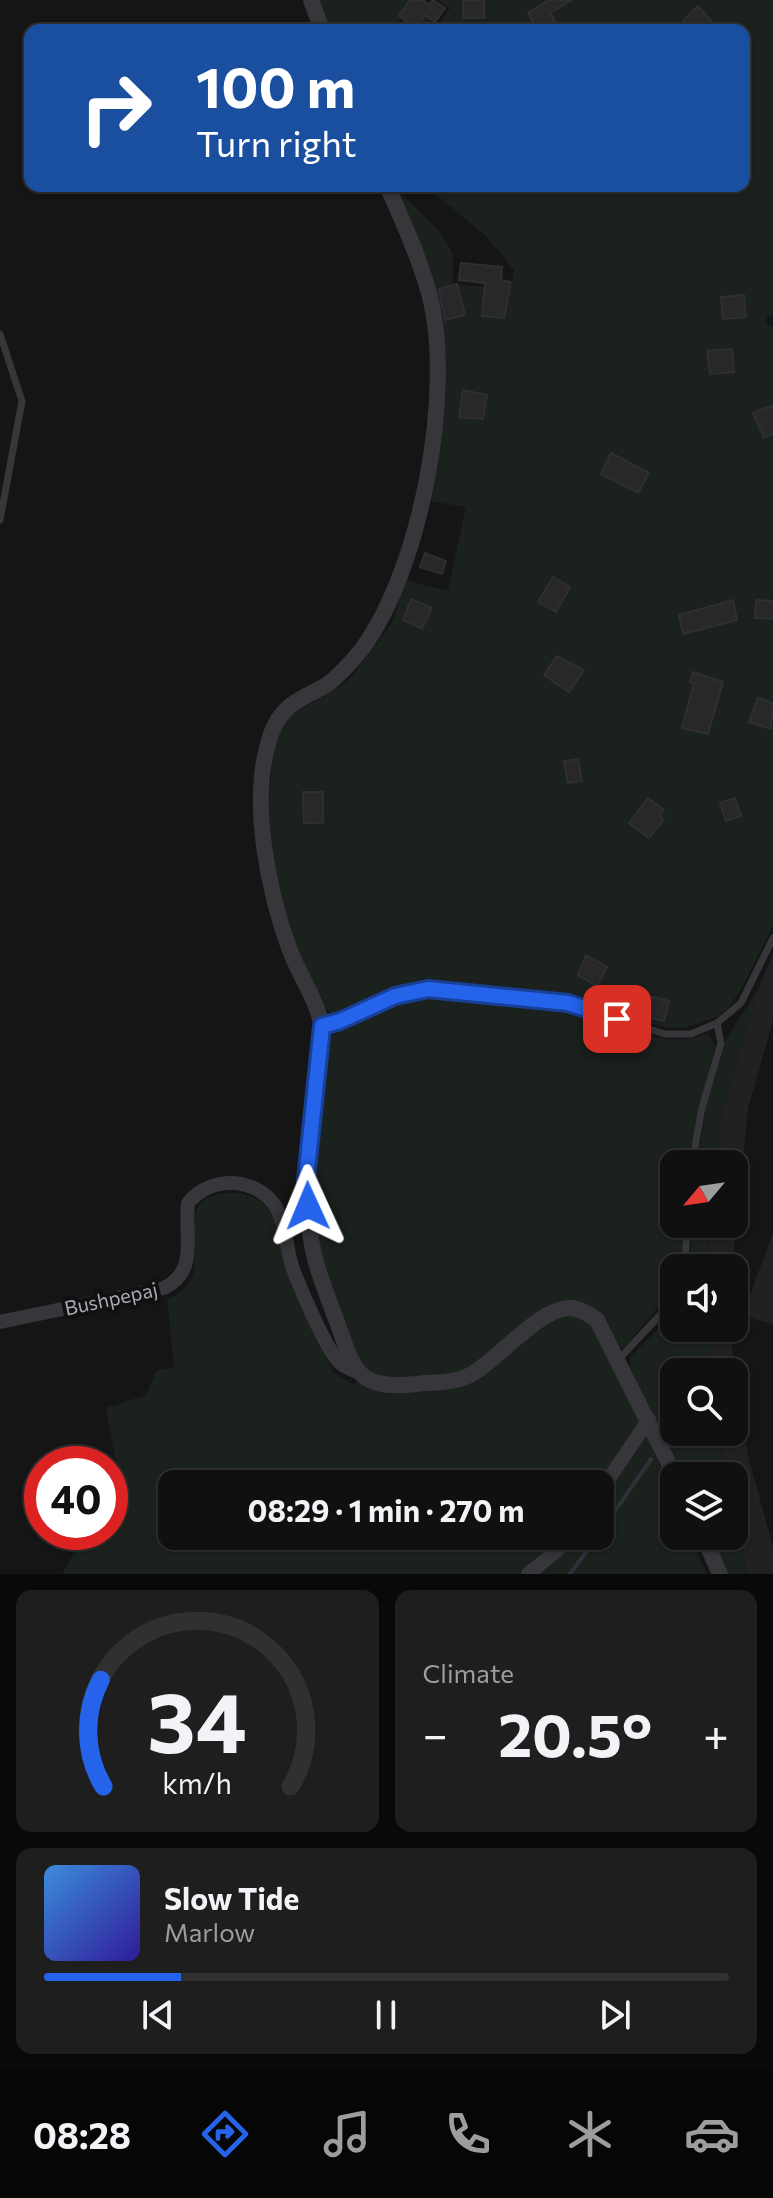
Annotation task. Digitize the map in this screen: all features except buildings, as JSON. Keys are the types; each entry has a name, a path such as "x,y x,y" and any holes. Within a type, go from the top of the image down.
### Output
{"street":[{"path":"311,0 320,24"},
{"path":"389,192 430,295 437,344 436,405 429,469 412,540 394,595 362,649 331,682 284,711 272,730 265,756 262,830 271,891 290,951 310,989 322,1026 306,1179 310,1234 318,1270 355,1371 379,1384 396,1387 469,1376 524,1331 553,1313 570,1308 585,1312 597,1320 669,1462"},
{"name":"Bushpepaj","path":"0,1322 164,1288 178,1282 188,1266 188,1203 194,1195 210,1186 230,1182 254,1189 269,1200 280,1218 293,1268 332,1352 338,1361 355,1371"},
{"path":"614,1471 649,1419"},
{"path":"528,1574 558,1550"},
{"path":"709,1550 720,1574"}],"lane":[{"path":"0,334 22,401 0,520"},
{"path":"322,1026 395,996 428,989 568,1003 665,1034 691,1034 717,1023 741,1003 773,938"},
{"path":"694,1150 702,1108 721,1043 717,1023"},
{"path":"618,1360 660,1315"}],"shaded area":[{"path":"319,0 412,0 398,24 327,24"},
{"path":"438,0 773,0 773,315 767,316 766,325 773,326 773,926 728,1009 714,1018 685,1028 667,1028 569,1001 408,990 336,1017 324,1007 283,917 267,842 272,759 281,727 291,715 340,687 352,676 392,623 405,580 448,591 466,507 429,501 441,432 444,331 428,277 393,192 408,200 426,217 448,245 453,257 453,284 511,289 514,270 486,236 432,192 750,192 750,24 439,24 450,8"},
{"path":"423,16 436,24 418,24"},
{"path":"773,953 773,1020 748,1109 744,1150 717,1150 721,1120 752,1004"},
{"path":"759,988 721,1120 717,1150 699,1150 706,1106 726,1039"},
{"path":"427,996 573,1014 667,1039 688,1039 709,1034 715,1046 691,1150 660,1150 660,1238 684,1238 682,1254 660,1254 660,1305 625,1347 619,1348 660,1466 660,1550 696,1550 707,1574 62,1574 75,1550 128,1550 128,1446 113,1446 106,1408 146,1395 156,1371 174,1367 167,1300 183,1290 193,1274 194,1220 204,1200 216,1195 241,1193 253,1197 267,1208 275,1218 314,1330 333,1372 354,1385 362,1371 324,1276 308,1196 327,1043 331,1036 377,1012"},
{"path":"773,1233 773,1324 748,1318 748,1300"},
{"path":"691,1238 709,1238 708,1254 690,1254"},
{"path":"709,1238 735,1238 733,1254 708,1254"},
{"path":"660,1327 660,1342 711,1342 711,1358 660,1358 660,1431 630,1367 630,1357"},
{"path":"711,1342 731,1342 733,1358 711,1358"},
{"path":"667,1446 722,1446 725,1462 674,1462"},
{"path":"722,1446 747,1446 773,1547 773,1574 747,1574 743,1550 748,1550 748,1462 725,1462"},
{"path":"715,1550 743,1550 747,1574 726,1574"}],"waterway":[{"path":"614,1513 651,1459"},
{"path":"570,1574 588,1550"}],"route":[{"path":"308,1206 306,1179 322,1026 395,996 428,989 568,1003 617,1019"}]}
